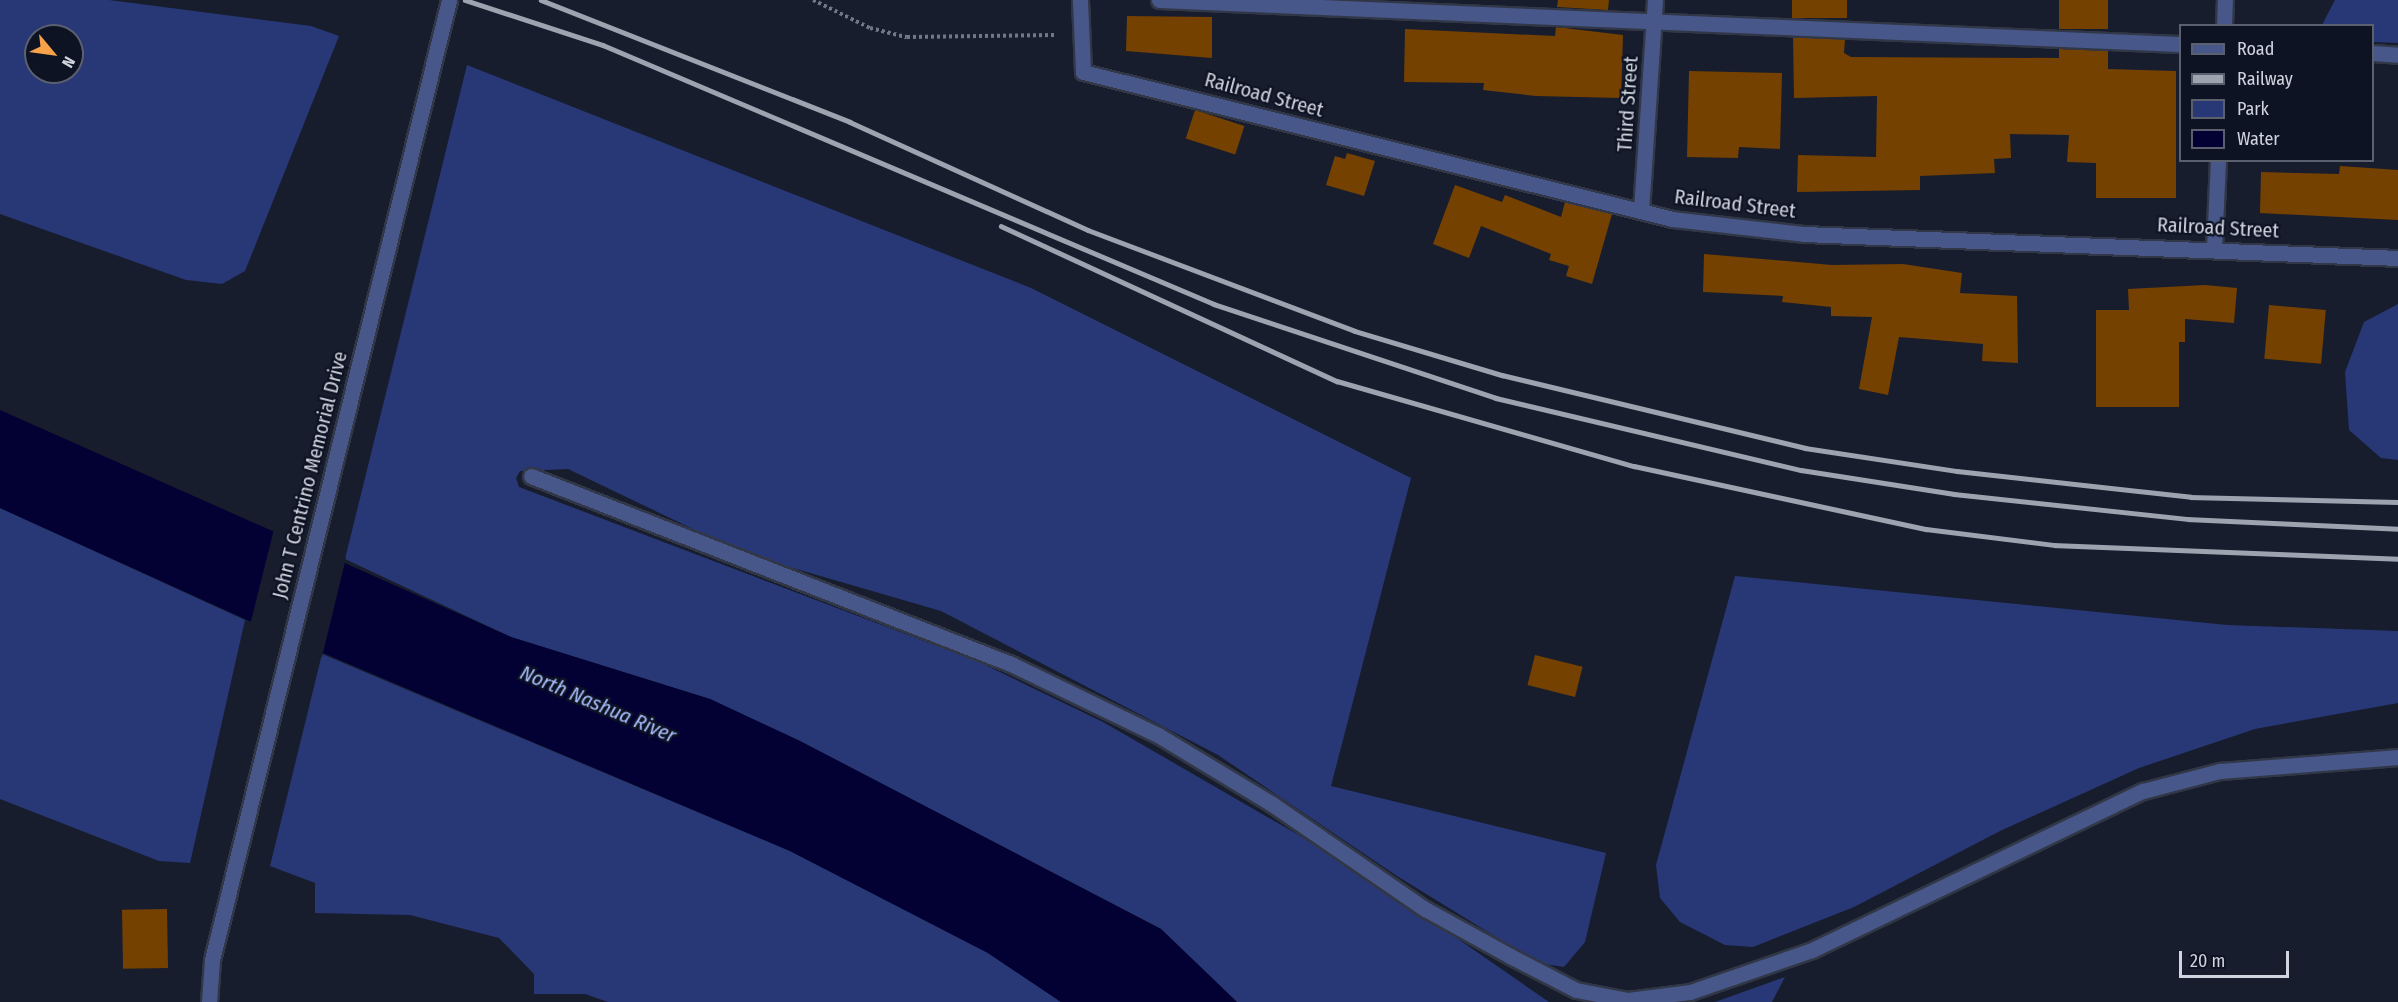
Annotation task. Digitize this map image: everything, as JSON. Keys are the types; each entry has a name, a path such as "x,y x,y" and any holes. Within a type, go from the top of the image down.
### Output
{"street":[{"name":"John T Centrino Memorial Drive","path":"209,1002 212,960 449,0"},
{"path":"1080,0 1080,36"},
{"path":"1159,0 2179,44"},
{"name":"Third Street","path":"1641,211 1655,0"},
{"path":"2224,24 2225,0"},
{"name":"Railroad Street","path":"1080,36 1083,72 1641,211 1726,228 1804,234 2214,248 2398,258"},
{"path":"2374,53 2398,55"},
{"path":"2214,248 2218,162"},
{"path":"531,476 713,552 1011,664 1158,735 1272,804 1425,909 1510,956 1576,990 1628,1000 1690,992 1812,950 2143,791 2220,771 2398,757"}],"path":[{"path":"813,0 870,28 907,37 1080,36"}],"green space":[{"path":"0,0 109,0 311,26 339,36 245,271 222,284 186,280 0,214"},
{"path":"2335,0 2398,0 2398,43 2374,42 2374,24 2323,24"},
{"path":"467,65 1031,288 1411,478 1331,786 1606,853 1585,942 1564,967 1538,963 1397,876 1218,755 941,611 745,554 568,469 520,471 516,478 519,487 979,662 1103,722 1354,867 1549,1002 1237,1002 1161,929 800,741 710,699 511,637 345,559"},
{"path":"2398,304 2398,460 2381,458 2349,430 2345,372 2364,322"},
{"path":"0,508 245,620 190,863 159,861 0,799"},
{"path":"1735,576 2227,625 2398,631 2398,703 2255,729 2139,768 2000,831 1854,907 1753,947 1725,945 1680,922 1660,898 1656,865"},
{"path":"322,654 790,851 988,953 1061,1002 608,1002 585,994 534,994 534,974 499,938 410,915 315,913 315,883 270,866"},
{"path":"1785,977 1772,1002 1715,1002"}],"water":[{"name":"North Nashua River","path":"0,410 511,637 710,699 800,741 1161,929 1237,1002 1061,1002 988,953 790,851 276,633 0,508"}],"pier":[{"path":"275,525 346,558 322,657 250,625"}],"building":[{"path":"1558,0 1609,0 1608,10 1557,7"},
{"path":"1792,0 1847,0 1847,18 1792,18"},
{"path":"2059,0 2108,0 2108,29 2059,29"},
{"path":"1127,16 1212,17 1212,58 1126,51"},
{"path":"1556,27 1623,35 1621,98 1536,96 1483,90 1484,83 1404,82 1405,29 1555,36"},
{"path":"1793,37 1845,39 1844,53 1851,57 2059,58 2059,49 2108,51 2108,69 2176,71 2176,198 2096,198 2096,163 2067,162 2069,135 2010,134 2011,158 1994,159 1995,173 1920,176 1920,190 1797,192 1798,155 1876,157 1877,96 1794,98"},
{"path":"1689,71 1782,73 1780,149 1739,147 1738,158 1687,157"},
{"path":"1195,110 1244,126 1235,155 1186,139"},
{"path":"1347,153 1375,161 1364,196 1326,185 1335,156 1345,159"},
{"path":"2340,166 2398,170 2398,220 2260,213 2261,172 2339,174"},
{"path":"1455,185 1502,202 1505,195 1561,217 1565,202 1612,214 1592,284 1566,276 1569,266 1549,260 1551,254 1481,226 1469,258 1433,244"},
{"path":"1704,254 1832,265 1903,264 1962,273 1960,293 2017,296 2018,363 1982,361 1983,344 1899,337 1888,395 1859,389 1872,317 1831,316 1831,307 1782,302 1783,296 1703,292"},
{"path":"2205,285 2237,288 2234,323 2185,319 2185,342 2179,342 2179,407 2096,407 2096,310 2129,310 2128,289"},
{"path":"2269,305 2326,310 2321,364 2264,359"},
{"path":"1535,655 1583,667 1575,697 1528,685"},
{"path":"167,909 168,968 123,969 122,910"}],"railway":[{"path":"465,0 603,45 1214,304 1496,398 1801,470 1954,494 2189,519 2398,529"},
{"path":"541,0 850,122 1088,230 1355,331 1502,375 1805,448 1957,471 2191,497 2398,502"},
{"path":"1001,226 1337,381 1634,466 1926,529 2055,545 2398,559"}]}
